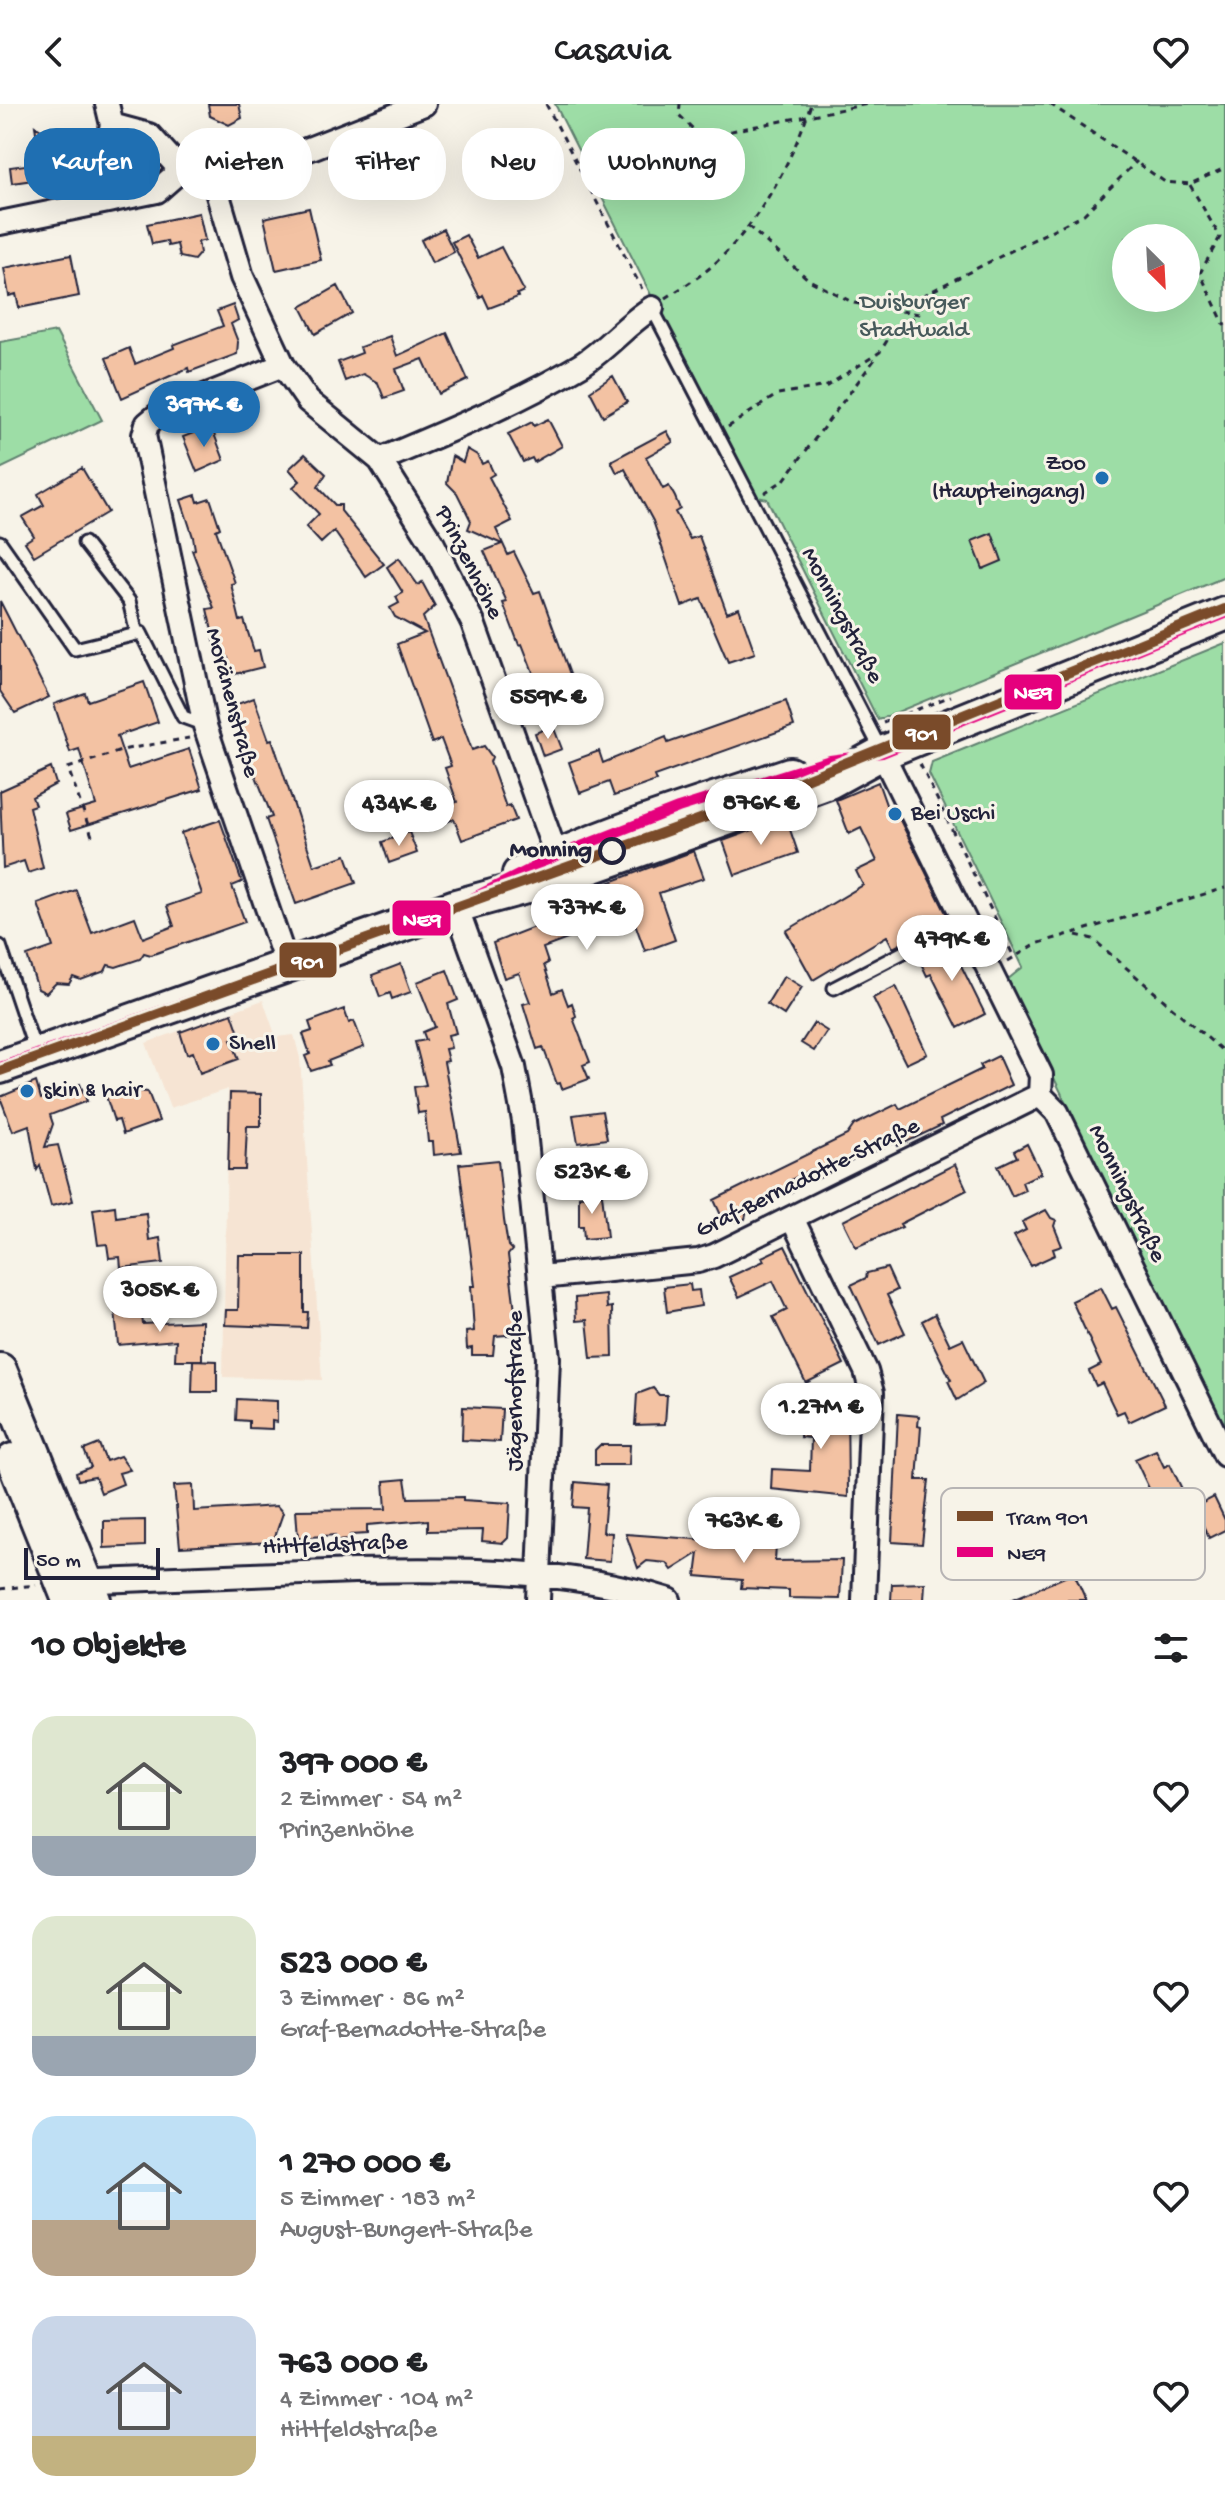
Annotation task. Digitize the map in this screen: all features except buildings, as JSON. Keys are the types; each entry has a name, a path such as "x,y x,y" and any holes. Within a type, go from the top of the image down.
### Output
{"main road":[{"path":"0,1067 456,906 698,816 830,760 887,763 1225,614"},
{"path":"0,1370 78,1591"},
{"path":"0,1427 78,1591"}],"street":[{"path":"312,148 424,104"},
{"path":"109,114 149,135 176,165"},
{"path":"160,188 176,174"},
{"path":"0,223 114,200"},
{"name":"Prinzenhöhe","path":"219,200 242,277 283,365 308,401 380,460 433,544 473,623 560,867"},
{"path":"380,460 487,415 579,366 612,344 628,323 652,308"},
{"name":"Moränenstraße","path":"283,365 159,414 147,424 145,447 207,730 287,966"},
{"name":"Monningstraße","path":"887,763 1041,1075 1040,1095 1057,1112 1225,1455"},
{"name":"Jägerhofstraße","path":"456,906 514,1067 524,1121 548,1358 538,1600"},
{"name":"Graf-Bernadotte-Straße","path":"541,1277 698,1261 1040,1095"},
{"path":"792,1218 866,1371 872,1393 864,1600"},
{"name":"Hittfeldstraße","path":"78,1591 421,1570 537,1573 615,1583 669,1600"}],"lane":[{"name":"Monningstraße","path":"652,308 887,763"},
{"path":"0,542 75,649 141,633 183,717 207,730"},
{"path":"84,543 129,601 137,634"},
{"path":"834,988 966,920"},
{"path":"0,946 37,1054"}],"path":[{"path":"546,104 652,308 713,266 747,225 774,187 811,104"},
{"path":"680,104 679,115 701,137 868,104"},
{"path":"1050,104 1165,182 1190,184 1225,168"},
{"path":"751,501 784,480 893,331 919,314 924,295 1084,214 1137,161"},
{"path":"1190,184 1220,237 1200,273 1225,326"},
{"path":"747,225 780,258 809,280 854,303 919,314"},
{"path":"715,435 778,394 827,386 880,352"},
{"path":"92,836 68,768 127,749 207,730"},
{"path":"887,763 920,762 1014,955"},
{"path":"992,973 1014,955 1036,944 1225,888"},
{"path":"1073,934 1093,939 1225,1053"},
{"path":"0,1589 78,1591"}],"shaded area":[{"path":"263,1000 276,1037 294,1035 300,1058 322,1380 223,1377 228,1089 170,1108 146,1043"}],"green space":[{"name":"Duisburger Stadtwald","path":"555,104 1225,104 1225,577 878,720 767,499 752,496 603,200 745,200 745,128 580,128 580,154"},
{"path":"56,332 102,420 0,469 0,342"},
{"path":"1225,643 1225,1434 1007,980 1023,967 929,774 932,762"}],"tram line":[{"name":"901","path":"0,1071 756,799 1225,609"}],"transit line":[{"name":"NE9","path":"0,1067 456,906 556,856 678,808 830,760 882,753 1225,614"}],"place":[{"name":"Zoo (Haupteingang)","path":"1102,478"},
{"name":"Bei Uschi","path":"895,814"},
{"name":"Monning","path":"612,851"},
{"name":"Shell","path":"213,1044"},
{"name":"skin & hair","path":"27,1091"}]}
